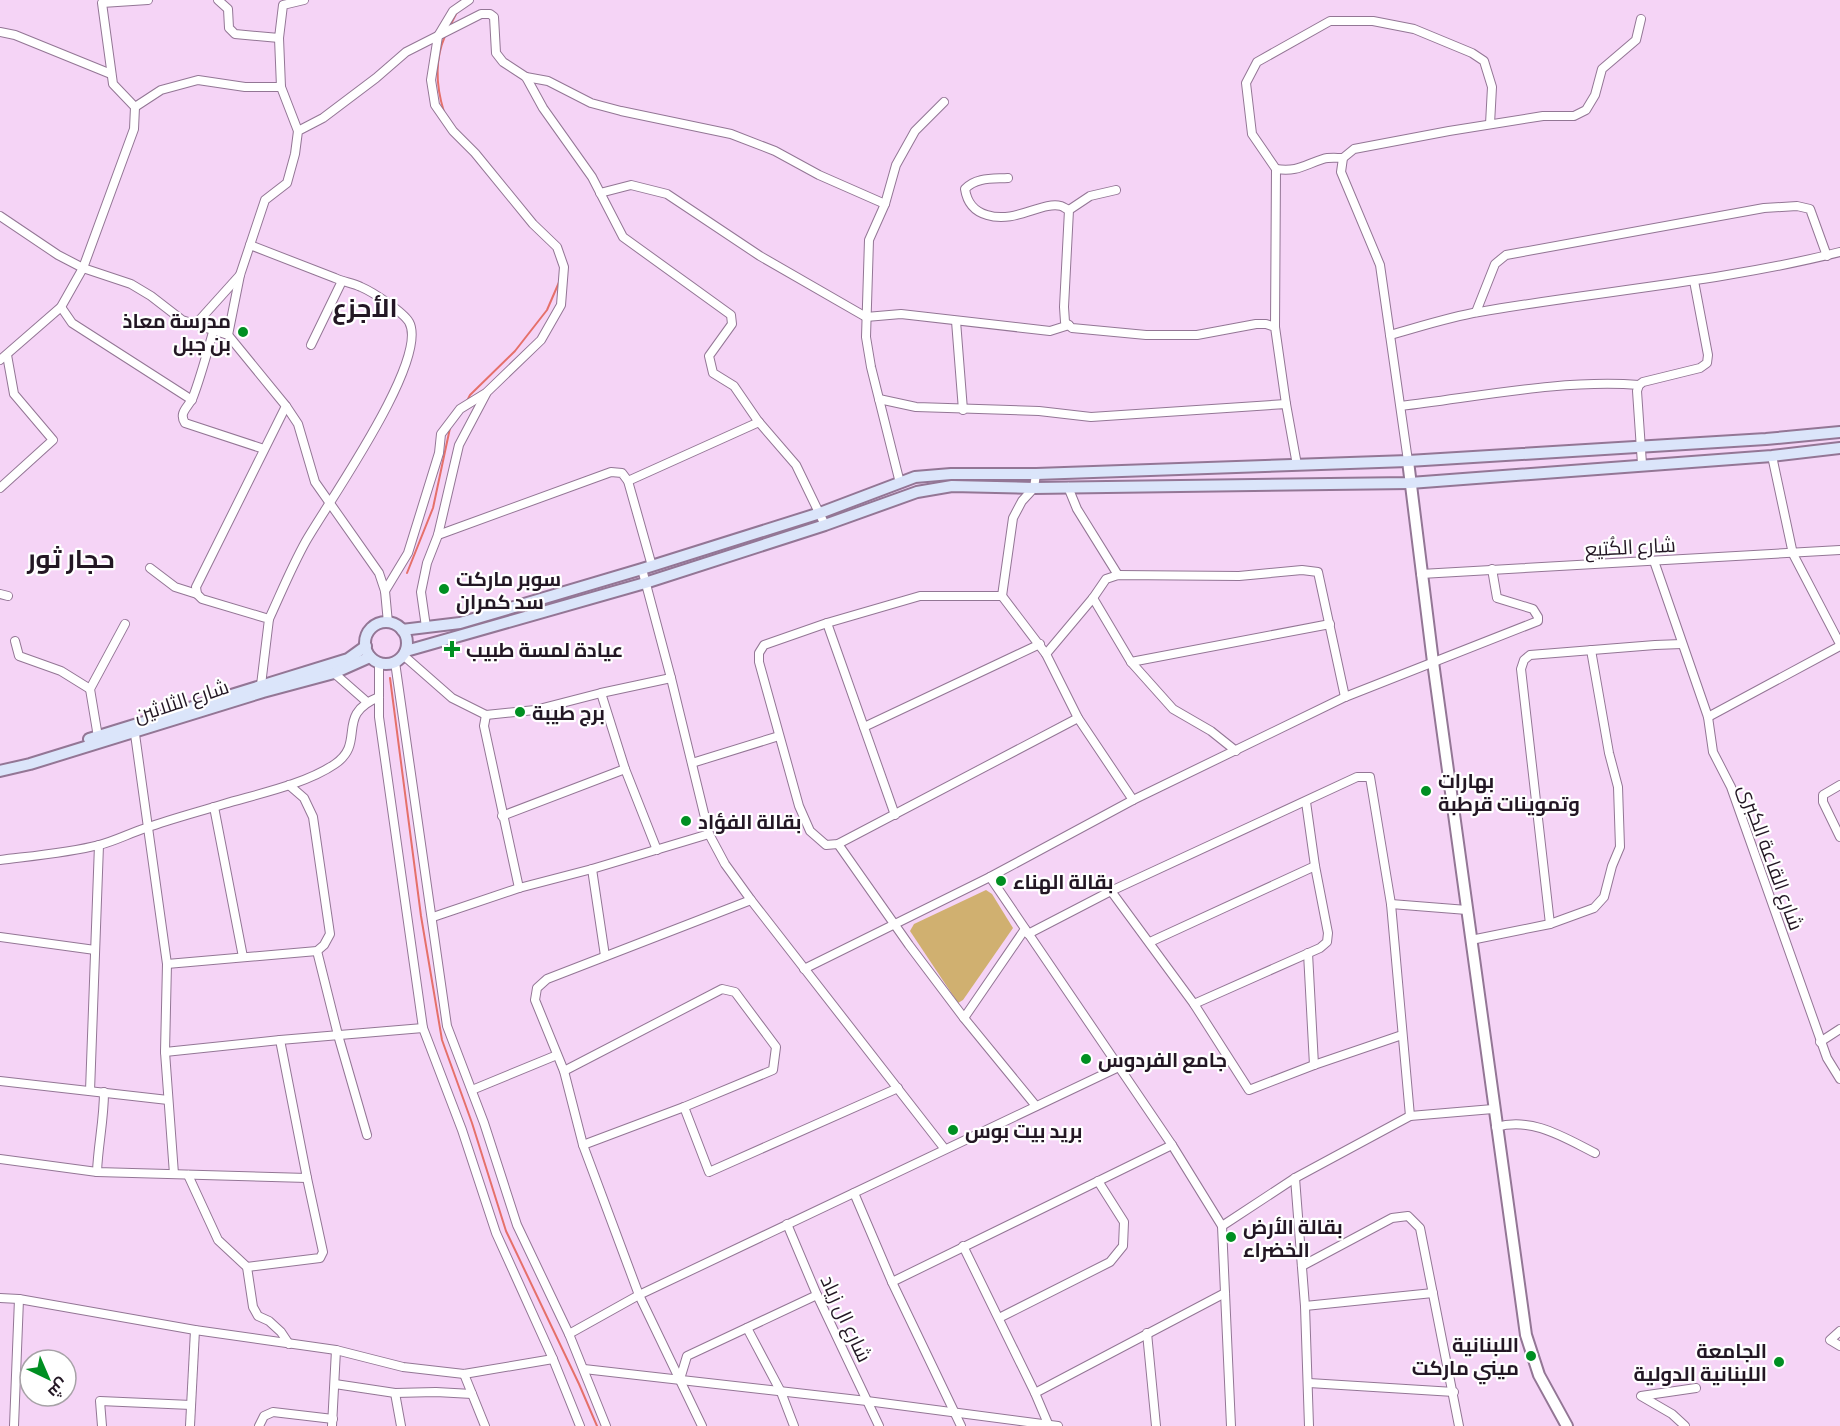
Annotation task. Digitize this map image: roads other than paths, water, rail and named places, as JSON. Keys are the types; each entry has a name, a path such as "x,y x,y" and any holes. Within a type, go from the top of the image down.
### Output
{"main road":[{"path":"402,630 460,623 647,568 820,513 915,477 951,474 1035,474 1408,461 1766,439 1840,432"},
{"path":"401,656 407,640 398,626 388,622 372,627 366,636 366,646 374,660 401,656 645,583 825,525 917,492 952,486 1034,488 1410,483 1772,456 1840,448"},
{"name":"شارع الثلاثين","path":"0,771 30,764 261,685 348,659 366,646"},
{"name":"شارع الثلاثين","path":"0,764 135,729 374,660"}],"street":[{"path":"0,488 53,440 14,394 3,358 61,307 83,268 134,129 135,107 112,84 100,2 148,0"},
{"path":"218,0 228,9 229,28 235,34 279,38"},
{"path":"228,336 240,275 265,200 287,183 295,154 298,131 281,87 279,38 283,5 304,0"},
{"path":"385,591 408,552 439,453 441,434 460,409 486,393 541,340 561,305 564,267 557,247 533,225 475,153 453,130 435,105 431,80 438,36 453,11 469,0"},
{"path":"298,131 323,118 376,78 405,52 481,14 490,14 494,17 496,52 503,62 526,77 548,81 601,105 731,134 775,152 819,175 885,204"},
{"path":"1276,169 1302,169 1326,158 1343,158 1354,149 1490,124 1543,116 1575,116 1586,110 1595,95 1602,69 1636,39 1641,19"},
{"path":"1297,465 1275,327 1276,169 1252,134 1246,83 1257,62 1330,21 1373,21 1414,28 1472,53 1484,62 1492,87 1490,124"},
{"path":"0,32 15,35 111,74"},
{"path":"526,77 543,108 592,177 623,237 731,315 732,324 709,356 713,373 734,387 759,422 796,465 825,525"},
{"path":"135,107 161,90 198,80 245,87 281,87"},
{"path":"900,483 866,337 869,240 885,204 896,165 905,148 915,131 944,102"},
{"path":"1343,158 1341,172 1380,265 1401,406 1421,574 1493,1109 1526,1335 1539,1375 1567,1426"},
{"path":"1008,178 986,179 970,183 965,189 971,206 981,214 996,218 1014,217 1059,206 1069,210"},
{"path":"600,193 631,185 667,194 760,256 866,316 901,314 1050,331 1069,325"},
{"path":"1069,210 1090,196 1116,190"},
{"path":"1476,312 1495,264 1506,255 1764,208 1797,206 1810,209 1827,256"},
{"path":"1069,210 1064,307 1065,322 1072,328 1146,335 1197,335 1256,324 1275,327"},
{"path":"0,216 58,255 83,268 131,284 182,320 228,336 286,406 298,424 315,482 379,573 385,591 388,622"},
{"path":"250,244 361,287 399,312 408,321 412,336 409,356 389,403 348,476 305,543 269,619 261,685"},
{"path":"1390,335 1476,312 1694,281 1794,264 1840,252"},
{"path":"195,326 240,275"},
{"path":"310,345 342,281"},
{"path":"1401,406 1531,390 1611,383 1639,385 1643,382 1700,368 1707,363 1708,355 1694,281"},
{"path":"61,307 72,323 192,400"},
{"path":"956,321 963,410"},
{"path":"213,332 192,400 183,411 182,418 185,423 264,449"},
{"path":"1639,385 1637,391 1642,464"},
{"path":"426,627 421,592 427,564 438,535 459,445 486,393"},
{"path":"879,399 916,407 1039,411 1091,417 1286,404"},
{"path":"197,594 196,587 286,406"},
{"path":"628,481 759,422"},
{"path":"1708,717 1840,645 1793,554 1772,456"},
{"path":"438,535 611,472 622,472 628,481 647,568 645,583 671,678 708,834 725,864 751,900 944,1148"},
{"path":"1035,474 1034,488 1022,501 1013,518 1002,596 1040,644 1078,718 1133,800"},
{"path":"1068,487 1077,509 1118,575"},
{"name":"شارع الكُتيع","path":"1421,574 1840,550"},
{"name":"شارع القاعة الكبرى","path":"1654,561 1708,717 1713,752 1731,787 1820,1042 1840,1079"},
{"path":"150,568 175,587 197,594 202,599 269,619"},
{"path":"804,969 990,877 1133,800 1345,697 1538,621 1533,609 1497,598 1492,569"},
{"path":"1046,654 1106,579 1118,575 1239,576 1302,570 1318,572 1345,697"},
{"path":"1002,596 920,596 827,623 764,645 759,653 759,662 799,806 810,831 826,845 838,844 1078,718"},
{"path":"1093,598 1131,662 1173,709 1210,731 1236,751"},
{"path":"827,623 895,814"},
{"path":"98,737 90,689 125,624"},
{"path":"1131,662 1329,624"},
{"path":"15,641 19,656 61,671 90,689"},
{"path":"864,727 1040,644"},
{"path":"1550,924 1521,669 1524,660 1530,655 1682,644"},
{"path":"1471,940 1550,924 1594,908 1600,903 1608,888 1612,866 1620,847 1616,774 1609,753 1591,650"},
{"path":"401,656 452,698 486,715 535,710 671,678"},
{"path":"401,656 447,1026 472,1090 517,1224 569,1334 606,1426"},
{"path":"374,660 379,717 423,1028 462,1130 496,1233 553,1359 580,1426"},
{"path":"334,673 367,702"},
{"path":"601,693 625,769 657,850"},
{"path":"0,860 99,845 147,827 289,785 330,767 343,756 351,742 354,717 362,705 379,697"},
{"path":"486,715 484,726 519,888"},
{"path":"135,729 167,964 165,1052 174,1174"},
{"path":"692,763 779,736"},
{"path":"502,816 625,769"},
{"path":"964,1018 1026,932 1357,777 1370,777 1390,904 1410,1116"},
{"path":"167,964 317,951 324,945 330,933 314,817 304,798 289,785"},
{"path":"1840,785 1823,795 1823,802 1840,837"},
{"path":"1194,1004 1308,953 1327,942 1328,933 1306,802"},
{"path":"214,807 243,957"},
{"path":"432,917 519,888 708,834"},
{"path":"838,844 964,1018 1036,1106"},
{"path":"90,1091 99,845"},
{"path":"1150,942 1315,866"},
{"path":"592,869 605,956"},
{"path":"990,877 1172,1145 1222,1226 1232,1426"},
{"path":"1111,891 1194,1004 1249,1090 1402,1035"},
{"path":"702,1426 639,1295 583,1145 564,1071 534,1000 537,988 547,979 751,900"},
{"path":"1390,904 1467,910"},
{"path":"0,937 95,950"},
{"path":"317,951 366,1135"},
{"path":"1308,953 1314,1065"},
{"path":"564,1071 722,989 735,992 776,1047 773,1070 583,1145"},
{"path":"165,1052 423,1028"},
{"path":"1820,1042 1840,1029"},
{"path":"247,1267 320,1258 323,1252 280,1040"},
{"path":"472,1090 557,1055"},
{"path":"569,1334 639,1295 944,1148 1119,1067"},
{"path":"0,1081 168,1100"},
{"path":"684,1107 709,1172 898,1088"},
{"path":"98,1173 98,1146 103,1130 104,1092"},
{"path":"1222,1226 1295,1178 1410,1116 1493,1109"},
{"path":"1496,1127 1511,1123 1532,1124 1550,1130 1595,1153"},
{"path":"892,1282 1172,1145"},
{"path":"0,1159 98,1173 307,1178"},
{"path":"188,1175 218,1240 247,1267 253,1307 258,1316 269,1321 281,1332 289,1344"},
{"path":"1295,1178 1305,1306 1309,1383 1308,1426"},
{"path":"999,1318 1110,1262 1123,1246 1124,1222 1098,1181"},
{"path":"854,1193 892,1282 961,1426"},
{"path":"1302,1266 1392,1218 1408,1216 1420,1228 1459,1426"},
{"name":"شارع ال زياد","path":"787,1224 817,1296 879,1426"},
{"path":"963,1246 1049,1426"},
{"path":"1035,1393 1225,1293"},
{"path":"1305,1306 1433,1293"},
{"path":"680,1379 687,1356 817,1296"},
{"path":"0,1298 19,1299 195,1330 336,1350 403,1367 464,1374 553,1359"},
{"path":"14,1426 19,1299"},
{"path":"747,1328 781,1392 794,1426"},
{"path":"190,1426 195,1330"},
{"path":"1840,1331 1830,1340 1840,1346"},
{"path":"1147,1333 1156,1426"},
{"path":"259,1426 264,1416 273,1412 333,1422 336,1350"},
{"path":"584,1369 867,1401 1058,1426"},
{"path":"464,1374 485,1426"},
{"path":"1309,1383 1454,1392"},
{"path":"334,1384 395,1393 472,1394"},
{"path":"1685,1426 1672,1414 1641,1396 1696,1388"},
{"path":"395,1393 401,1426"},
{"path":"102,1426 100,1401 191,1405"}],"waterway":[{"path":"449,28 457,12"},
{"path":"444,112 437,74 441,45 445,36"},
{"path":"466,403 470,395 515,351 547,310 560,280"},
{"path":"407,573 433,508 450,428"},
{"path":"390,678 421,916 442,1040 472,1123 506,1231 597,1426"}],"place":[{"name":"مدرسة معاذ بن جبل","path":"243,332"},
{"name":"سوبر ماركت سد كمران","path":"444,589"},
{"name":"عيادة لمسة طبيب","path":"452,649"},
{"name":"برج طيبة","path":"520,712"},
{"name":"بهارات وتموينات قرطبة","path":"1426,791"},
{"name":"بقالة الفؤاد","path":"686,821"},
{"name":"بقالة الهناء","path":"1001,881"},
{"name":"جامع الفردوس","path":"1086,1059"},
{"name":"بريد بيت بوس","path":"953,1130"},
{"name":"بقالة الأرض الخضراء","path":"1231,1237"},
{"name":"اللبنانية ميني ماركت","path":"1531,1356"},
{"name":"الجامعة اللبنانية الدولية","path":"1779,1362"}],"district":[{"name":"الأجزع","path":"365,306"},
{"name":"حجار ثور","path":"71,557"}]}
